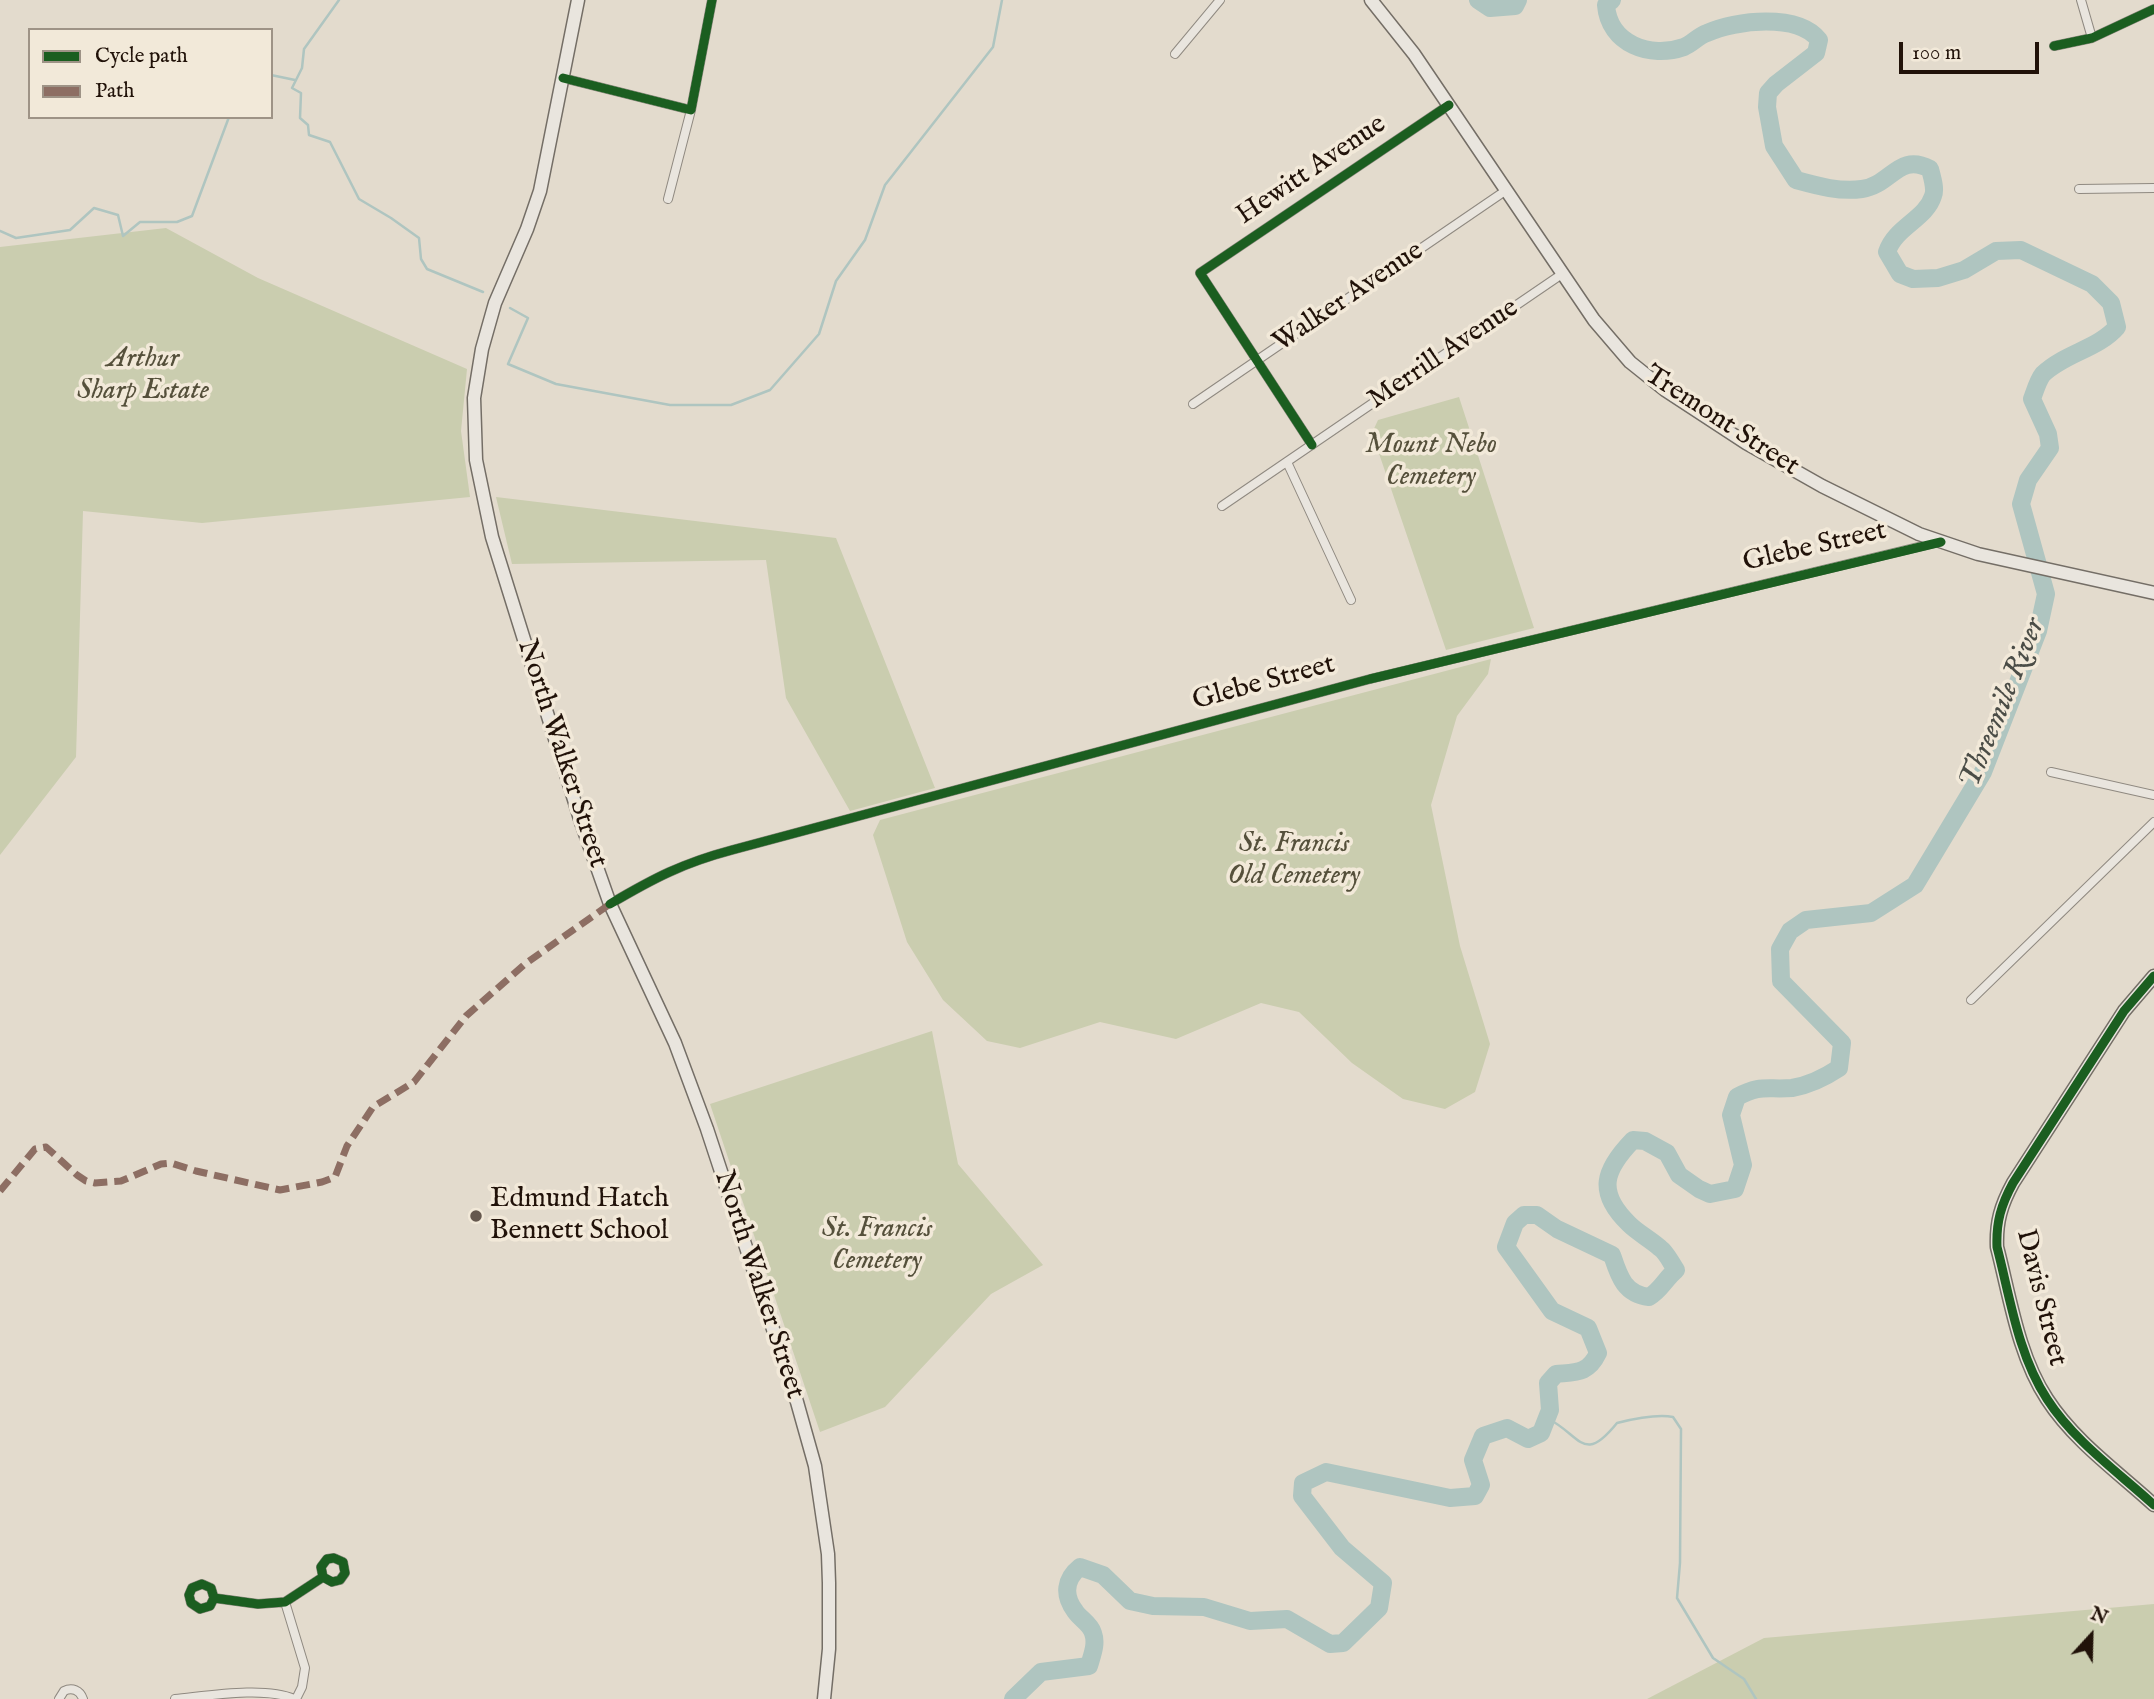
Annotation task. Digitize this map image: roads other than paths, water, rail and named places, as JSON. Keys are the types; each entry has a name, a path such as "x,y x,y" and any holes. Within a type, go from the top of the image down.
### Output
{"main road":[{"name":"North Walker Street","path":"578,0 540,191 527,229 495,303 482,349 474,398 474,443 492,537 581,822 610,904 675,1044 707,1129 797,1402 815,1466 828,1554 829,1649 824,1699"},
{"name":"Tremont Street","path":"1371,0 1414,54 1562,274 1614,345 1665,390 1746,443 1893,523 1941,542 2013,562 2154,593"},
{"name":"Davis Street","path":"2154,976 2124,1011 2012,1183 2002,1204 1996,1230 1997,1247 2026,1358 2039,1386 2055,1410 2073,1429 2154,1505"}],"street":[{"path":"668,199 691,110 712,0"},
{"path":"1175,54 1220,0"},
{"path":"2081,0 2092,38"},
{"path":"2053,46 2092,38 2154,9"},
{"path":"563,78 691,110"},
{"name":"Hewitt Avenue","path":"1257,360 1200,273 1449,105"},
{"path":"2079,189 2154,188"},
{"name":"Walker Avenue","path":"1193,404 1505,191"},
{"name":"Merrill Avenue","path":"1222,506 1562,274"},
{"path":"1257,360 1312,445"},
{"path":"1287,462 1351,600"},
{"name":"Glebe Street","path":"610,904 657,876 717,854 1370,679 1941,542"},
{"path":"2051,772 2154,795"},
{"path":"1971,1000 2154,822"},
{"path":"214,1598 258,1604 285,1602 323,1577"},
{"path":"175,1699 265,1692 295,1699 302,1687 305,1668 285,1602"},
{"path":"59,1699 62,1693 69,1689 77,1691 83,1699"}],"waterway":[{"path":"339,0 304,49 302,68 292,88 301,93 300,118 308,125 309,135 330,142 359,199 419,238 421,259 427,269 483,292"},
{"path":"510,308 528,318 508,364 556,384 670,405 731,405 770,390 819,334 836,281 865,240 885,185 993,47 1002,0"},
{"name":"Threemile River","path":"1478,0 1490,8 1515,6 1518,0"},
{"name":"Threemile River","path":"1013,1699 1041,1672 1089,1666 1094,1645 1093,1633 1071,1605 1067,1593 1071,1577 1080,1567 1103,1575 1130,1601 1153,1606 1204,1607 1250,1621 1287,1619 1330,1644 1343,1643 1379,1608 1383,1583 1342,1548 1302,1496 1303,1483 1326,1472 1450,1498 1475,1496 1481,1485 1473,1460 1483,1436 1507,1428 1528,1439 1541,1433 1550,1410 1548,1383 1556,1374 1586,1368 1598,1353 1588,1328 1552,1311 1506,1247 1515,1223 1524,1215 1537,1215 1557,1229 1612,1255 1624,1283 1641,1295 1649,1297 1676,1270 1667,1255 1629,1224 1612,1202 1608,1191 1610,1171 1633,1140 1645,1141 1667,1153 1679,1175 1699,1189 1710,1194 1735,1189 1743,1165 1731,1115 1737,1097 1758,1089 1805,1085 1839,1068 1842,1043 1781,981 1780,949 1790,931 1806,920 1871,913 1915,885 1983,772 2038,631 2046,594 2021,504 2028,480 2050,448 2048,434 2032,399 2043,374 2061,361 2101,341 2117,327 2111,303 2092,284 2021,250 1996,251 1964,270 1938,278 1913,279 1900,274 1887,252 1897,236 1929,204 1934,190 1930,169 1910,164 1880,182 1862,189 1829,188 1796,180 1774,146 1767,107 1768,93 1816,53 1819,40 1809,31 1782,22 1750,22 1719,28 1684,47 1658,51 1645,49 1623,39 1615,30 1606,5 1612,0"},
{"path":"273,75 295,80"},
{"path":"0,231 16,238 70,230 94,208 118,215 123,236 140,222 177,222 192,216 228,119"},
{"path":"1547,1418 1582,1443 1589,1445 1606,1436 1617,1423 1652,1417 1673,1417 1681,1429 1680,1563 1677,1598 1713,1658 1744,1679 1756,1699"}],"place":[{"name":"Edmund Hatch Bennett School","path":"476,1216"}],"park label":[{"name":"Arthur Sharp Estate","path":"143,376"},
{"name":"Mount Nebo Cemetery","path":"1431,462"},
{"name":"St. Francis Old Cemetery","path":"1294,861"},
{"name":"St. Francis Cemetery","path":"877,1246"}]}
